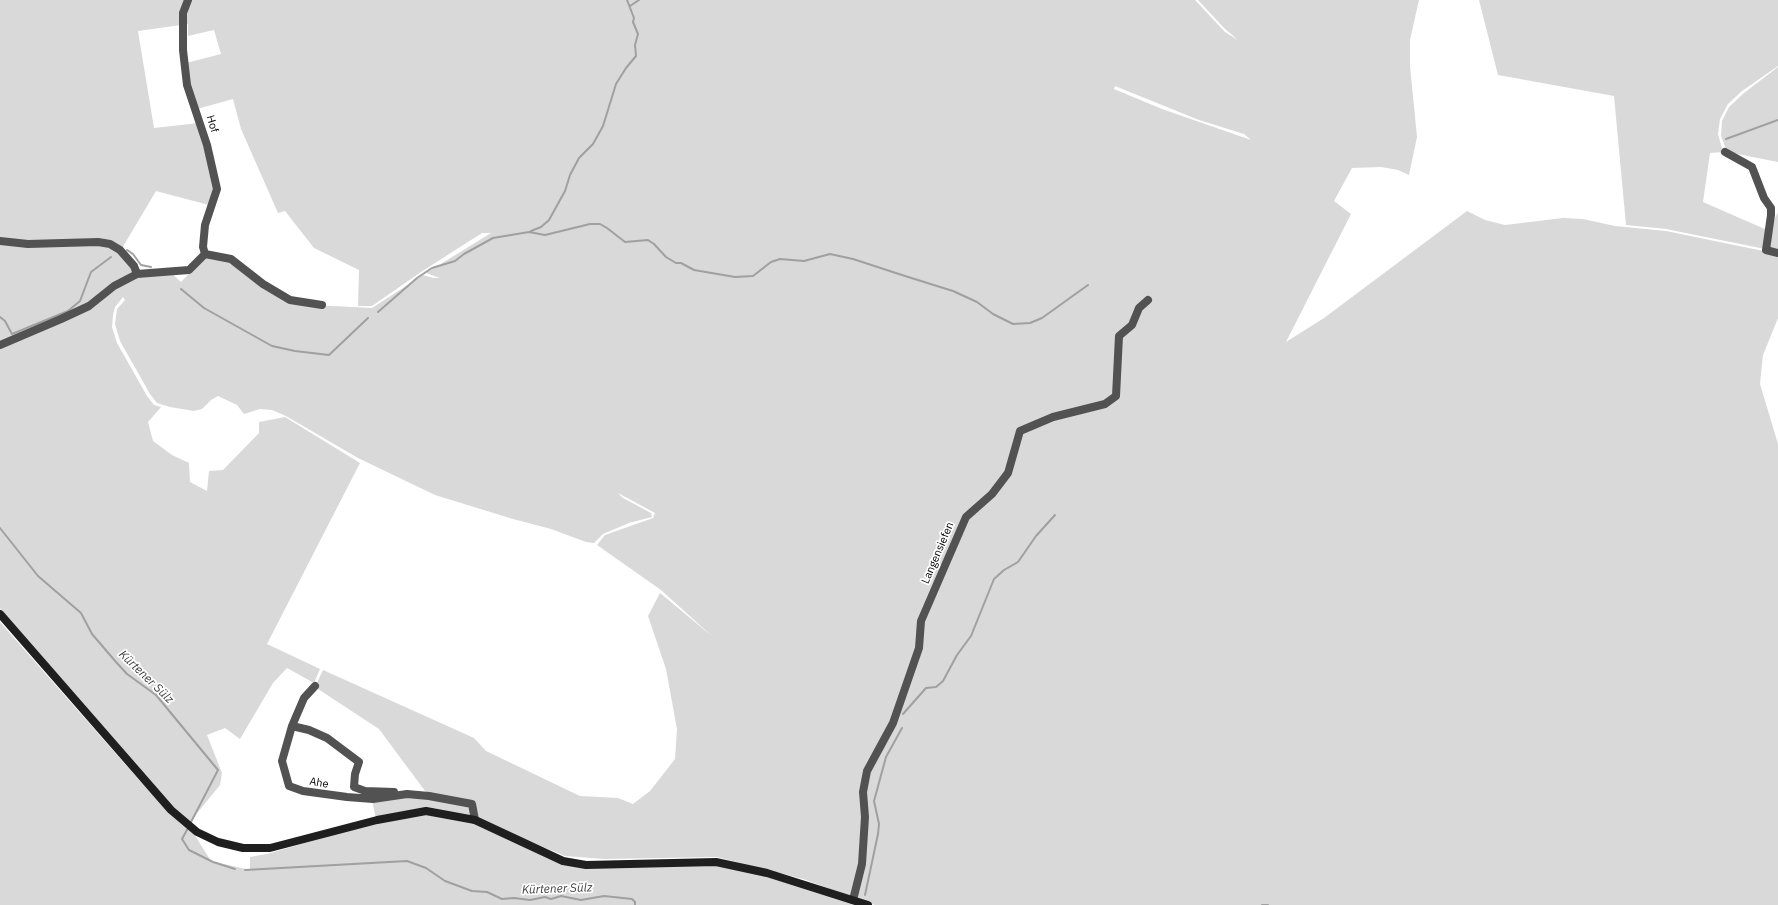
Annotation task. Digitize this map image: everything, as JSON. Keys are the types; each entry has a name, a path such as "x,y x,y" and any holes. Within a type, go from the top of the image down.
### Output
{"main road":[{"path":"0,614 143,779 183,822 197,832 229,846 257,849 281,845 377,820 426,812 476,820 563,861 586,865 716,862 767,873 868,905"}],"street":[{"name":"Hof","path":"188,0 183,13 183,50 187,85 207,145 217,189 205,225 203,247 205,254"},
{"path":"1725,152 1752,167 1764,198 1771,208 1766,250 1778,253"},
{"path":"0,241 28,244 98,242 110,244 120,250 134,266 137,274"},
{"path":"0,345 89,306 114,286 137,274 189,270 205,254 231,259 263,284 290,300 322,305"},
{"name":"Langensiefen","path":"853,900 862,864 865,817 863,792 866,772 893,723 918,648 921,621 966,517 992,494 1008,473 1020,431 1053,417 1105,404 1116,396 1119,336 1132,325 1139,308 1148,300"},
{"name":"Ahe","path":"315,686 304,698 292,726 282,761 289,786 303,792 326,796 373,799 407,794"},
{"name":"Ahe","path":"292,726 309,730 327,738 359,762 355,774 354,787 365,791 403,792 407,794 472,804 476,820"}],"shaded area":[{"path":"0,0 186,0 181,25 138,31 154,128 199,123 215,188 209,205 156,191 121,250 110,243 0,240"},
{"path":"190,0 1195,0 1225,32 1238,40 1224,28 1198,0 1419,0 1410,40 1410,66 1417,137 1409,175 1398,170 1381,167 1352,168 1334,201 1351,214 1286,342 1324,318 1467,211 1485,220 1505,225 1563,218 1583,219 1615,226 1666,231 1778,254 1778,318 1763,355 1760,384 1778,444 1778,905 875,905 855,898 864,865 865,770 860,864 852,897 803,879 717,857 604,859 565,856 476,819 473,804 428,795 379,729 315,687 323,670 474,738 486,751 580,796 618,798 633,804 650,791 675,759 677,729 666,669 648,616 660,593 713,637 661,590 597,545 605,535 653,518 655,513 618,493 623,498 651,513 652,517 629,523 603,534 594,543 586,542 551,529 435,495 358,458 286,416 272,410 260,409 244,414 237,405 218,396 211,400 202,409 194,411 157,403 150,394 120,341 115,324 117,309 125,300 123,297 115,307 113,315 112,327 117,343 147,396 154,405 161,407 148,422 153,441 172,455 189,463 190,482 207,491 209,471 223,470 259,433 259,422 285,417 360,463 267,644 320,669 314,683 287,668 273,683 240,739 225,728 207,735 222,773 220,785 189,823 174,809 0,608 0,346 61,321 138,275 169,271 181,282 206,256 232,262 263,286 313,305 372,308 423,275 433,278 440,278 426,273 491,233 482,233 421,272 372,306 358,306 359,270 314,248 285,211 278,213 241,129 233,99 197,109 188,84 186,63 221,54 214,30 188,36 188,24 185,24","holes":["1115,86 1199,120 1244,134 1251,140 1162,109 1114,89"]},
{"path":"1479,0 1778,0 1778,66 1742,91 1728,104 1720,119 1718,134 1723,152 1710,153 1703,202 1767,230 1765,249 1666,229 1626,225 1614,96 1498,75"},
{"path":"1778,67 1778,162 1727,152 1721,136 1722,121 1729,107 1744,93"},
{"path":"1778,212 1778,252 1767,249 1770,228"},
{"path":"0,242 97,244 119,251 136,274 88,304 0,344"},
{"path":"0,622 139,780 194,834 211,861 250,870 250,857 267,854 378,822 426,813 475,821 563,863 715,864 767,875 860,905 0,905"},
{"path":"407,795 471,805 474,818 426,810 376,819 372,800"}],"waterway":[{"path":"531,231 541,227 549,220 565,191 570,175 579,158 593,144 603,126 616,84 636,56 635,45 638,34 627,0"},
{"path":"630,6 639,0"},
{"path":"1726,139 1778,120"},
{"path":"378,312 417,278 432,268 455,261 464,254 493,238 529,232 545,235 590,224 600,224 625,242 648,240 654,244 666,257 676,263 681,263 694,270 735,277 753,276 771,262 780,259 804,261 830,254 853,259 953,291 977,302 993,314 1013,324 1030,323 1042,318 1088,285"},
{"path":"127,250 133,254 141,265 151,267"},
{"path":"0,317 5,321 12,334 68,311 80,301 91,272 111,257"},
{"path":"181,289 204,308 272,346 295,351 329,355 368,318"},
{"path":"903,714 926,688 936,687 943,681 957,655 971,636 994,579 1004,570 1018,562 1036,536 1055,515"},
{"name":"Kürtener Sülz","path":"0,528 38,576 81,613 92,634 127,674 156,695 218,770 190,824"},
{"path":"865,895 879,824 874,801 886,757 902,728"},
{"name":"Kürtener Sülz","path":"188,828 182,839 189,850 213,862 235,869"},
{"name":"Kürtener Sülz","path":"245,870 407,861 426,868 445,881 472,891 487,892 502,899 514,898 530,900 545,897 551,899 561,896 581,900 604,896 632,899 635,902 635,905"},
{"name":"Kürtener Sülz","path":"1262,905 1268,905"}]}
